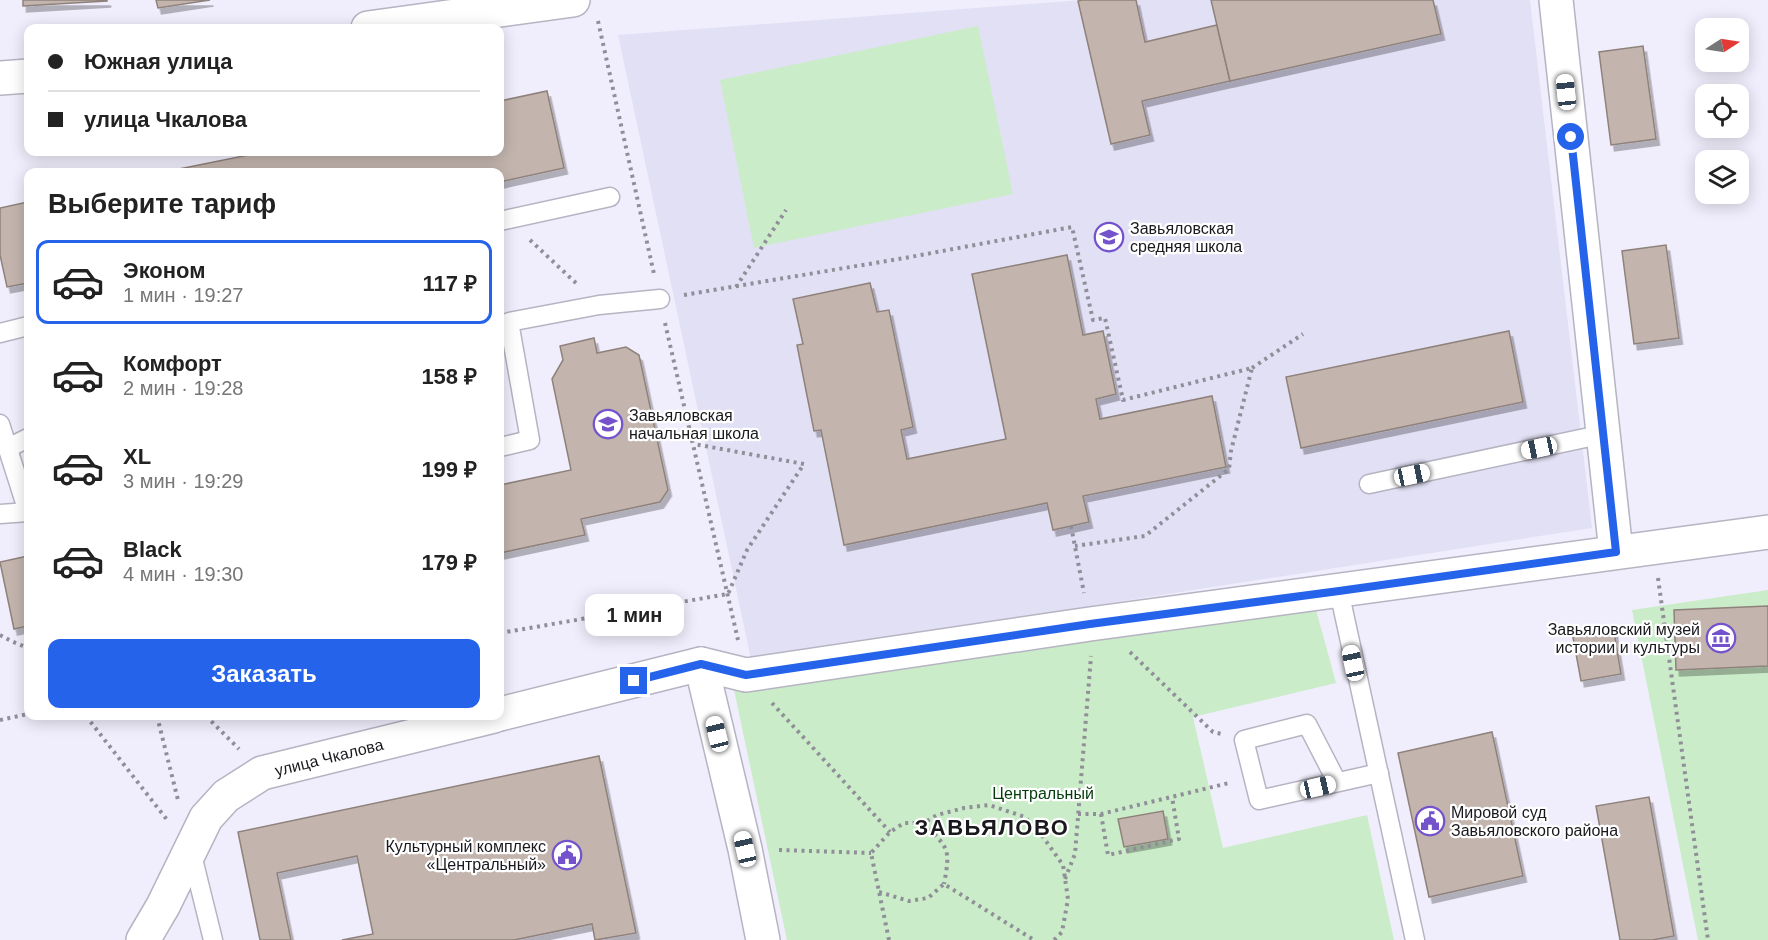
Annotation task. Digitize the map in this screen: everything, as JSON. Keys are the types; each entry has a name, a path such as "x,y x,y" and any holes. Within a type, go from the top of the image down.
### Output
{"street":[{"path":"1556,0 1616,552"},
{"path":"407,24 584,6"},
{"path":"0,78 24,76"},
{"path":"504,713 701,664 746,675 1090,624 1768,532"},
{"path":"701,664 764,940"},
{"name":"улица Чкалова","path":"143,940 163,906 206,818 226,796 262,773 478,720"}],"lane":[{"path":"504,220 610,197"},
{"path":"504,446 530,440 509,322 599,305 660,299"},
{"path":"0,333 24,327"},
{"path":"0,424 24,499"},
{"path":"1370,484 1604,434"},
{"path":"8,448 24,440"},
{"path":"0,514 24,512"},
{"path":"1339,591 1415,940"},
{"path":"1337,782 1307,724 1244,740 1259,800 1379,773"},
{"path":"190,850 213,940"}],"path":[{"path":"584,6 660,299 746,675 890,832"},
{"path":"736,288 786,210"},
{"path":"504,220 599,305"},
{"path":"660,299 736,288 1072,227 1093,320 1105,318 1123,400 1252,368 1303,334"},
{"path":"1075,546 1145,536 1229,470 1231,451 1252,368"},
{"path":"694,444 804,464 747,550 728,594"},
{"path":"504,632 728,594"},
{"path":"0,635 24,646"},
{"path":"1123,645 1213,732 1244,740"},
{"path":"1065,879 1075,854 1091,652"},
{"path":"0,720 24,715"},
{"path":"89,720 190,850"},
{"path":"158,720 190,850"},
{"path":"210,720 262,773"},
{"path":"1078,814 1101,814 1253,778"},
{"path":"1101,814 1108,855 1179,839 1172,797"},
{"path":"745,849 871,853 890,832 904,823 924,823 937,815 989,805 1025,817 1063,864 1068,899 1062,932 1054,940"},
{"path":"879,892 909,901 928,898 944,884 949,858 943,843 924,823"},
{"path":"871,853 889,940"},
{"path":"944,884 1034,940"}],"shaded area":[{"name":"Завьяловская средняя школа","path":"1082,0 1530,0 1592,528 751,659 618,35"}],"green space":[{"path":"978,26 1013,194 754,248 720,80"},
{"path":"1768,590 1768,940 1698,940 1632,610"},
{"name":"Центральный","path":"1315,606 1336,683 1193,717 1223,848 1367,815 1394,940 787,940 734,690"}],"building":[{"path":"23,0 107,0 107,1 23,6"},
{"path":"156,0 210,0 158,8"},
{"path":"1136,0 1145,42 1217,25 1230,81 1142,101 1150,135 1111,144 1078,1"},
{"path":"1211,0 1433,0 1441,34 1230,81"},
{"path":"1643,46 1656,139 1611,145 1599,52"},
{"path":"547,91 564,168 504,181 504,168 184,168 243,156 504,156 504,100"},
{"path":"24,203 24,284 7,287 0,255 0,208"},
{"path":"1666,245 1679,338 1634,344 1622,251"},
{"path":"1067,255 1083,335 1103,331 1116,394 1096,399 1100,419 1212,396 1226,467 1083,496 1089,522 1053,530 1047,503 844,545 821,430 814,431 797,345 803,344 793,299 870,283 877,312 889,310 913,427 901,430 907,459 1006,439 972,274"},
{"path":"1509,331 1523,402 1301,448 1286,377"},
{"name":"Завьяловская начальная школа","path":"594,338 597,353 626,347 639,355 668,490 660,502 581,519 585,535 504,552 504,484 571,470 552,379 563,360 560,346"},
{"path":"24,557 24,627 14,629 0,562"},
{"name":"Завьяловский музей истории и культуры","path":"1768,606 1768,666 1676,670 1674,610"},
{"path":"1613,625 1621,674 1581,681 1572,632"},
{"path":"1492,732 1523,876 1429,897 1398,753"},
{"path":"599,756 636,933 595,940 592,924 514,940 342,940 373,934 357,856 277,873 291,940 260,940 238,832"},
{"path":"1649,797 1674,936 1652,940 1620,940 1596,806"},
{"path":"1163,811 1168,839 1124,847 1118,819"}],"place":[{"name":"Завьяловская средняя школа","path":"1109,237"},
{"name":"Завьяловская начальная школа","path":"608,424"},
{"name":"Завьяловский музей истории и культуры","path":"1721,638"},
{"name":"Мировой суд Завьяловского района","path":"1430,821"},
{"name":"Культурный комплекс «Центральный»","path":"567,855"}],"district":[{"name":"ЗАВЬЯЛОВО","path":"992,827"}],"route":[{"path":"634,681 701,664 746,675 1090,624 1616,552 1571,137"}]}
